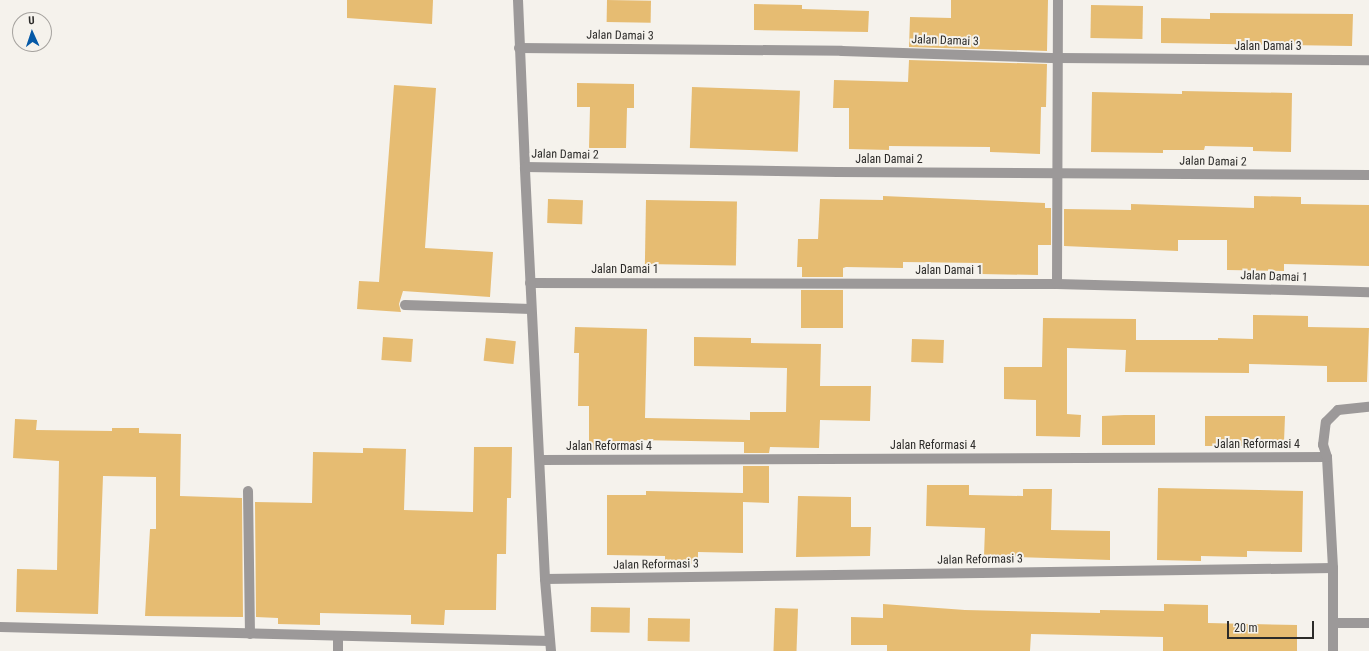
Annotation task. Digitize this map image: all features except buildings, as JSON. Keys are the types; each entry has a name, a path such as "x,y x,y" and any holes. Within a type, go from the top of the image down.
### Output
{"street":[{"path":"518,0 519,48 526,167"},
{"path":"1057,284 1058,0"},
{"name":"Jalan Damai 3","path":"519,48 842,51 1058,58 1369,60"},
{"name":"Jalan Damai 2","path":"551,646 545,579 531,308 526,167 1057,174 1369,175"},
{"name":"Jalan Damai 1","path":"530,283 1057,284 1369,292"},
{"path":"405,305 531,308"},
{"path":"1333,651 1333,568 1327,457 1323,445 1324,434 1326,422 1331,414 1338,410 1369,407"},
{"name":"Jalan Reformasi 4","path":"540,460 1327,457"},
{"path":"248,491 250,634"},
{"name":"Jalan Reformasi 3","path":"545,579 1333,568"},
{"path":"1333,623 1369,623"},
{"path":"0,627 338,636 551,646"},
{"path":"338,636 338,651"}]}
